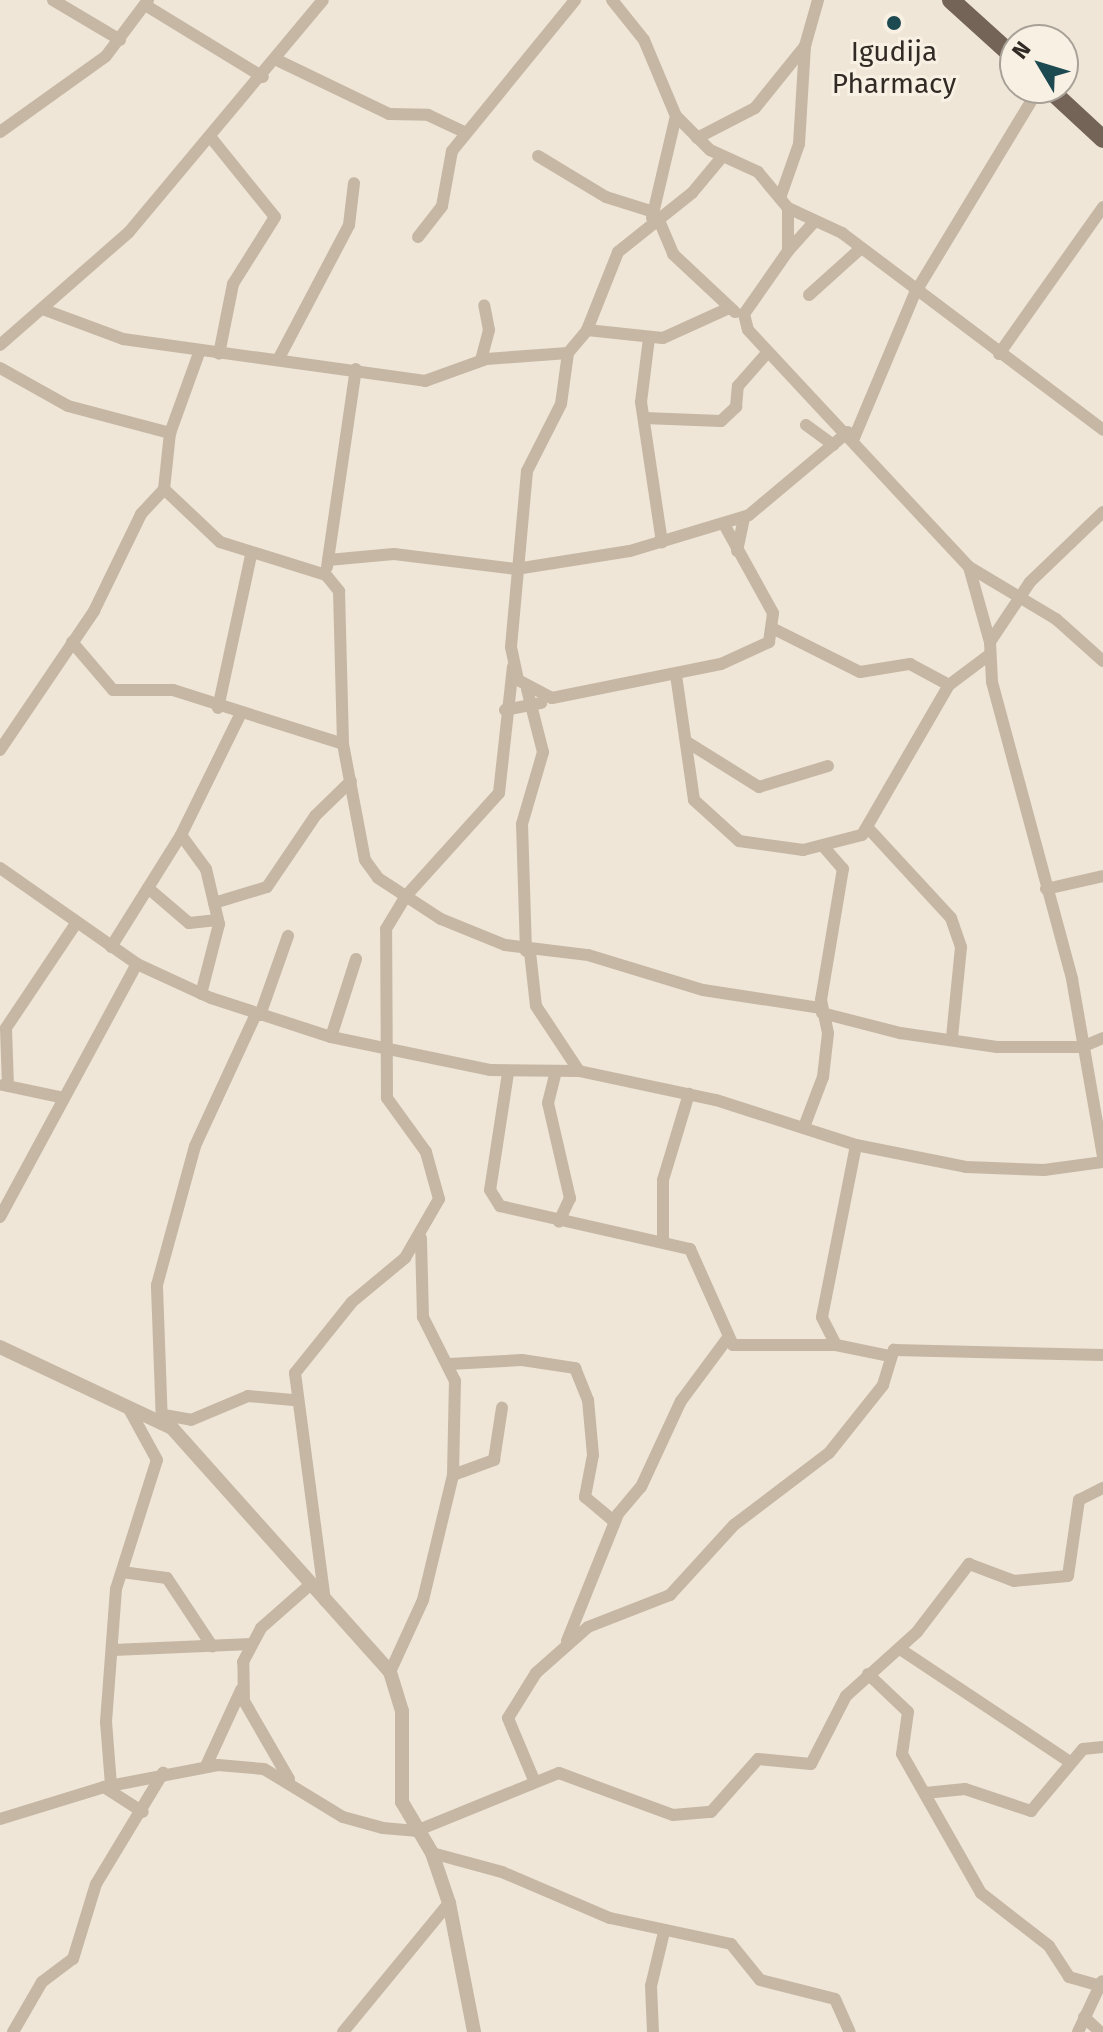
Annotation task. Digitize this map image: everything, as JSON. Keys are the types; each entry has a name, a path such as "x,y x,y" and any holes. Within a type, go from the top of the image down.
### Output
{"main road":[{"path":"951,0 999,44"},
{"path":"1065,104 1103,139"}],"street":[{"path":"53,0 120,40"},
{"path":"0,345 45,310 129,232 279,61 323,0"},
{"path":"418,237 439,214 449,159 466,133 575,0"},
{"path":"612,0 644,40 676,116 697,138 722,157 767,181 784,203 860,249 915,293 1103,430"},
{"path":"788,251 784,203 787,172 803,124 805,46 818,0"},
{"path":"0,132 120,40 146,2 263,77"},
{"path":"697,138 755,108 805,46"},
{"path":"279,61 378,110 428,115 466,133"},
{"path":"328,560 394,554 516,569 662,542 725,526 744,517 834,445 851,435 915,293 1029,104"},
{"path":"676,116 654,217 673,254 744,320 767,353 851,435 969,567 1021,596 1103,661"},
{"path":"212,139 275,217 233,284 219,354"},
{"path":"538,156 606,197 654,217"},
{"path":"391,917 405,897 499,793 505,710 513,667 516,569 527,471 561,404 568,353 587,330 612,261 654,217 692,193 722,157"},
{"path":"767,181 787,172"},
{"path":"279,358 349,225 354,183"},
{"path":"999,354 1103,207"},
{"path":"744,320 788,251 814,222"},
{"path":"809,295 860,249"},
{"path":"481,360 489,330 484,305"},
{"path":"587,330 649,338 686,333 729,308"},
{"path":"45,310 105,336 199,353 279,358 437,381 481,360 568,353"},
{"path":"649,338 644,418 662,542"},
{"path":"0,750 72,642 141,514 164,489 170,433 199,353"},
{"path":"644,418 697,424 728,417 738,386 767,353"},
{"path":"0,368 58,402 170,433"},
{"path":"356,369 326,575 345,610 343,744 365,860 389,887 528,951 588,955 703,990 821,1010 900,1033 952,1037 997,1047 1082,1047 1103,1038"},
{"path":"806,425 834,445"},
{"path":"164,489 220,542 251,556 326,575"},
{"path":"676,675 687,742 688,786 718,827 756,847 825,848 852,841 868,828 949,685 989,648 1021,596 1103,512"},
{"path":"737,551 744,517"},
{"path":"725,526 766,597 776,630 860,672 910,664 949,685"},
{"path":"519,550 537,565"},
{"path":"218,708 251,556"},
{"path":"969,567 1082,1047 1103,1156"},
{"path":"505,710 736,660 776,630"},
{"path":"72,642 113,690 173,690 240,715 343,744"},
{"path":"513,667 535,705 543,752 522,824 528,951 536,1006 579,1071"},
{"path":"527,689 552,698"},
{"path":"111,947 181,835 240,715"},
{"path":"687,742 759,787 828,766"},
{"path":"214,903 267,887 315,816 351,781"},
{"path":"868,828 951,918 961,947 952,1037"},
{"path":"181,835 206,869 218,920 201,994"},
{"path":"804,1127 823,1077 821,1010 843,869 852,841"},
{"path":"825,848 843,869"},
{"path":"0,868 75,925 137,964 201,994 331,1037 508,1073 579,1071 689,1094 856,1145 966,1167 1044,1170 1103,1162"},
{"path":"1046,889 1103,876"},
{"path":"389,887 391,917 384,1047 387,1098 426,1152 438,1183 421,1238 423,1317 449,1364 453,1475 423,1600 390,1672"},
{"path":"148,888 189,923 218,920"},
{"path":"64,1098 4,1086 6,1028 75,925"},
{"path":"288,936 258,1014 195,1146 157,1285 163,1420 390,1672 402,1711 402,1802 416,1831 432,1853 449,1903 474,2032"},
{"path":"331,1037 356,959"},
{"path":"0,1217 137,964"},
{"path":"556,1071 548,1103 570,1198 559,1222"},
{"path":"508,1073 490,1190 512,1212 663,1240 698,1256 727,1339 745,1346 836,1345 889,1356"},
{"path":"663,1240 663,1180 689,1094"},
{"path":"836,1345 822,1317 856,1145"},
{"path":"325,1601 293,1400 301,1359 421,1238"},
{"path":"534,1780 509,1709 567,1642 614,1521 641,1487 681,1401 727,1339"},
{"path":"567,1642 682,1585 734,1525 850,1431 883,1385 889,1356 905,1345 1007,1356 1103,1355"},
{"path":"0,1347 129,1409 163,1420 191,1420 248,1396 293,1400"},
{"path":"449,1364 522,1360 575,1368 588,1400 593,1455 585,1497 614,1521"},
{"path":"453,1475 494,1460 502,1408"},
{"path":"107,1786 106,1722 122,1572 157,1460 129,1409"},
{"path":"0,1819 107,1786 206,1766 264,1769 292,1783 343,1817 416,1831 534,1780 582,1776 673,1815 711,1812 758,1759 811,1764 833,1712 868,1674 900,1649 969,1564 1014,1581 1068,1576 1079,1500 1103,1488"},
{"path":"122,1572 167,1578 212,1646"},
{"path":"206,1766 241,1687 251,1644 310,1585"},
{"path":"113,1650 251,1644"},
{"path":"900,1649 1070,1762"},
{"path":"868,1674 908,1712 902,1754 981,1893 1049,1946 1069,1977 1101,1983 1078,2032"},
{"path":"241,1687 292,1783"},
{"path":"925,1793 965,1789 1031,1811 1070,1762 1092,1745 1103,1747"},
{"path":"13,2032 42,1982 73,1959 96,1884 143,1812 163,1773"},
{"path":"107,1786 143,1812"},
{"path":"432,1853 664,1932 718,1938 741,1952 760,1980 830,1995 850,2032"},
{"path":"343,2032 449,1903"},
{"path":"653,2032 651,1986 664,1932"},
{"path":"1084,2017 1100,2032"}],"place":[{"name":"Igudija Pharmacy","path":"894,23"}]}
